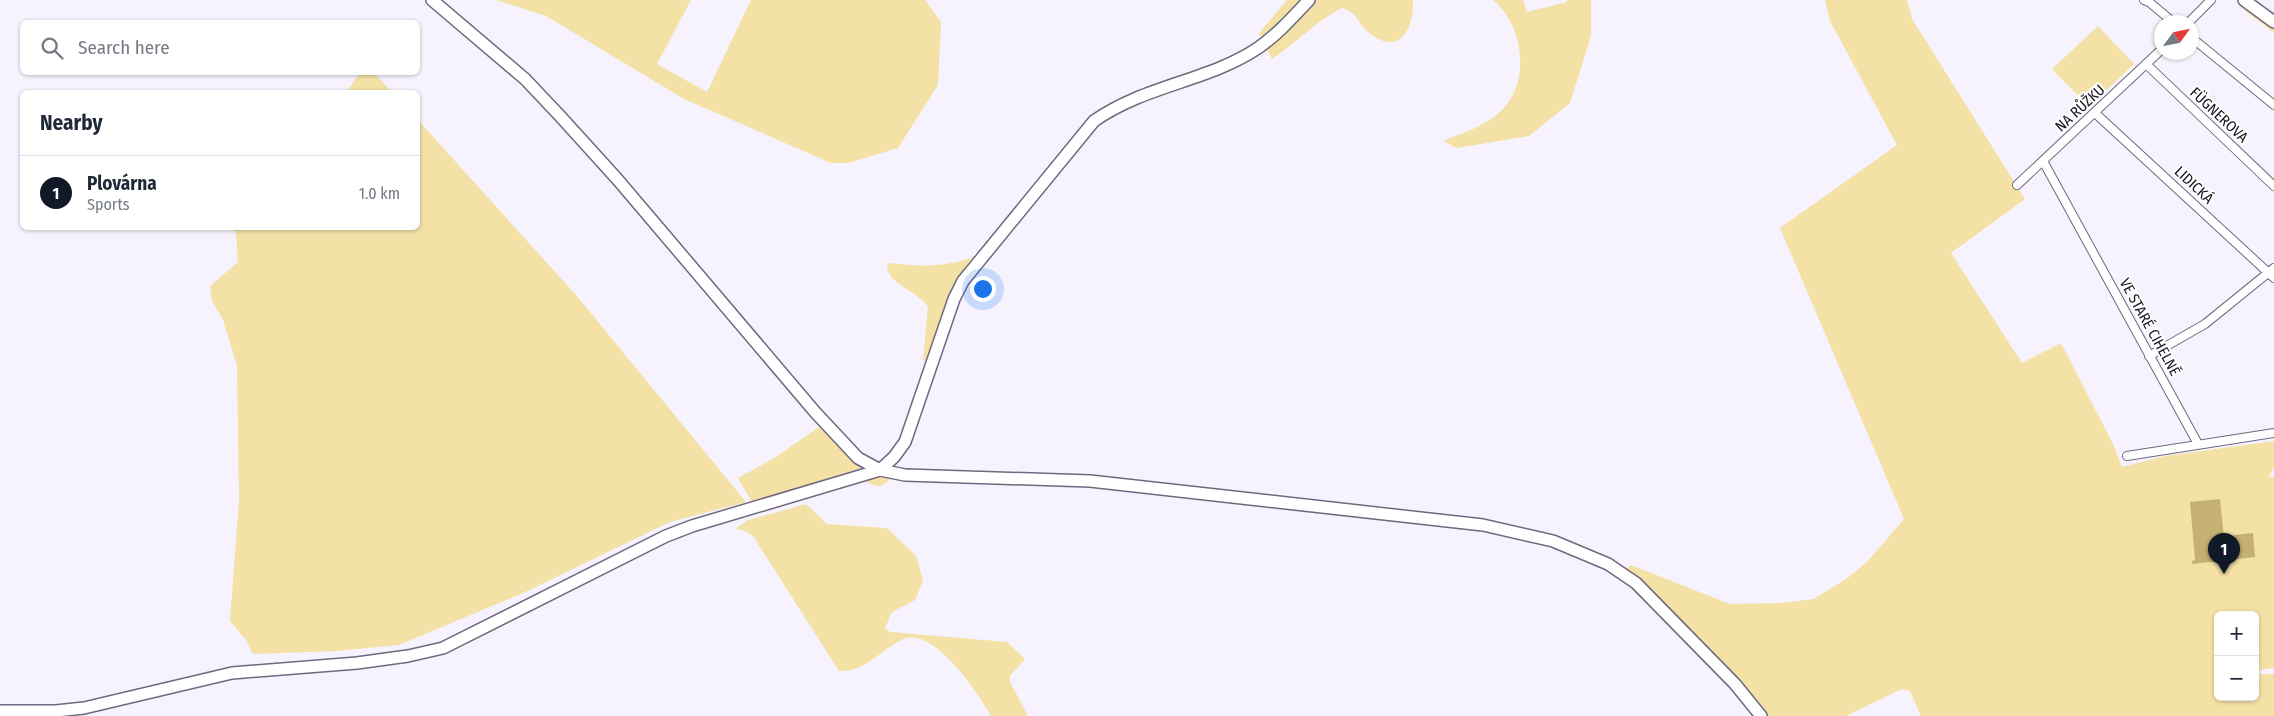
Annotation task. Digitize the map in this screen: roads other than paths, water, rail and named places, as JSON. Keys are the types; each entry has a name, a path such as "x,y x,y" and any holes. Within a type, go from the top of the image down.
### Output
{"street":[{"path":"432,0 525,79 625,187 815,412 858,458 880,470 905,476 1090,481 1483,525 1553,541 1608,564 1636,583 1735,684 1761,716"},
{"path":"0,711 56,711 84,708 232,673 357,663 408,656 443,648 658,540 692,526 880,470 894,457 905,442 954,299 963,281 1082,135 1094,122 1110,110 1138,96 1238,59 1258,48 1309,0"},
{"path":"2144,0 2164,15"},
{"path":"2196,15 2211,0"},
{"path":"2244,0 2274,22"},
{"path":"2199,44 2274,105"},
{"name":"NA RŮŽKU","path":"2017,185 2154,56"},
{"name":"FÜGNEROVA","path":"2146,64 2274,186"},
{"name":"LIDICKÁ","path":"2095,113 2272,273"},
{"name":"VE STARÉ CIHELNĚ","path":"2043,161 2198,444"},
{"path":"2149,356 2206,324 2272,273"},
{"path":"2127,456 2274,433"}],"place":[{"name":"Plovárna","path":"2224,574"}]}
